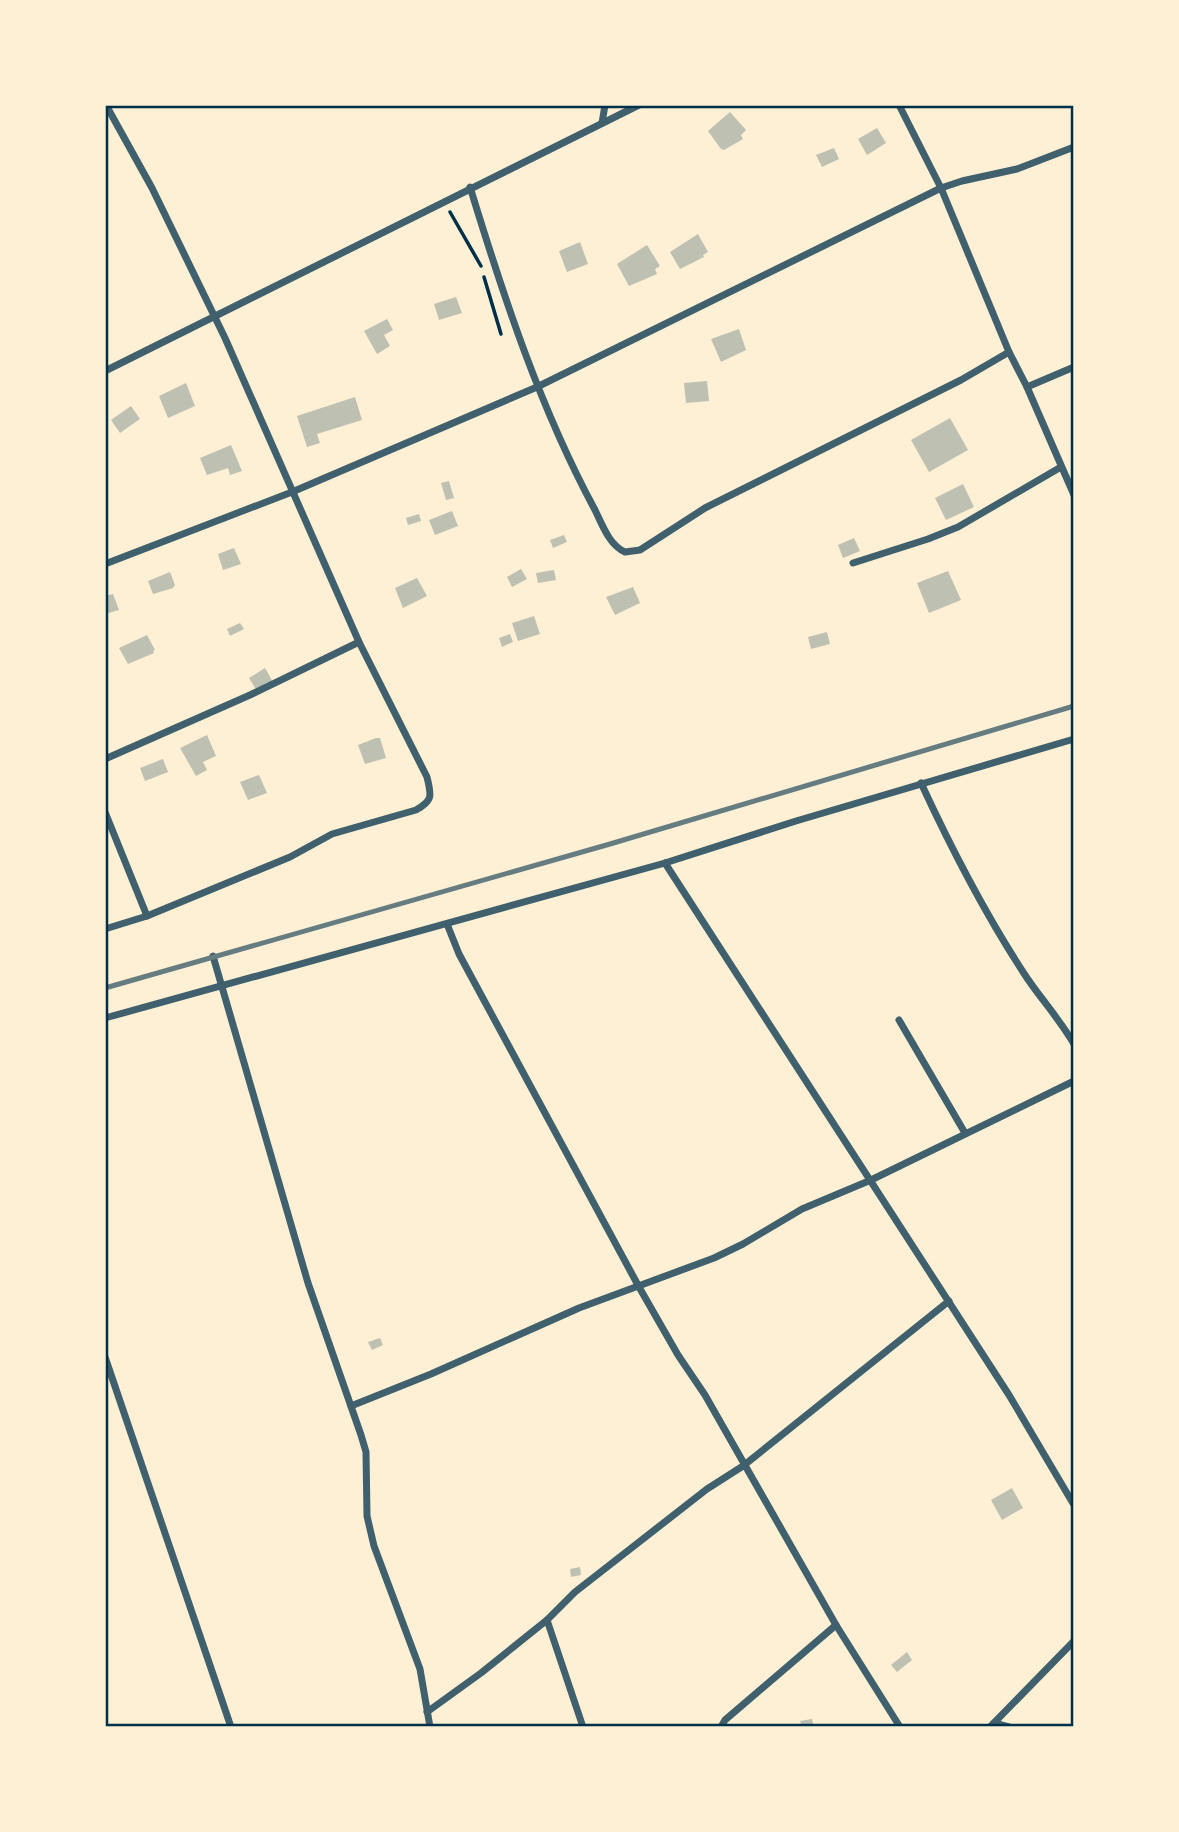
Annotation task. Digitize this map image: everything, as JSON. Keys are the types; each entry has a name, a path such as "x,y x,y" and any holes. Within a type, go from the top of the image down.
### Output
{"street":[{"path":"105,929 147,916 290,857 332,834 416,810 427,804 431,793 427,777 359,642 215,318 152,188 106,105"},
{"path":"602,123 605,105"},
{"path":"105,371 639,105"},
{"path":"899,105 942,188 1009,352 1074,495"},
{"path":"105,564 292,492 537,387 942,188 1017,169 1074,147"},
{"path":"470,187 500,286 537,387 581,484 613,544 619,549 632,552 640,550 705,508 961,380 1009,352"},
{"path":"1027,387 1074,367"},
{"path":"853,563 915,544 958,527 1060,467"},
{"path":"105,759 241,699 359,642"},
{"path":"105,1018 665,863 921,783 1074,739"},
{"path":"921,783 945,836 999,931 1026,977 1074,1044"},
{"path":"105,812 147,916"},
{"path":"665,863 1009,1395 1074,1505"},
{"path":"447,924 459,954 639,1287 678,1355 705,1395 743,1466 836,1625 900,1727"},
{"path":"213,956 308,1283 366,1452 367,1516 420,1669 430,1727"},
{"path":"899,1020 965,1133"},
{"path":"351,1406 431,1374 579,1308 714,1258 802,1209 871,1180 1074,1081"},
{"path":"427,1712 481,1673 547,1620 575,1592 707,1489 743,1466 949,1301"},
{"path":"105,1357 231,1727"},
{"path":"547,1620 583,1727"},
{"path":"720,1727 836,1625"},
{"path":"992,1725 1074,1641"},
{"path":"992,1725 1009,1727"}],"path":[{"path":"443,202 480,264 501,334"}],"building":[{"path":"730,112 746,130 741,135 743,139 724,150 708,131"},
{"path":"877,128 886,143 867,155 858,139"},
{"path":"834,148 839,159 822,167 816,155"},
{"path":"698,234 708,252 704,257 680,269 670,252"},
{"path":"580,242 588,264 567,272 559,251"},
{"path":"647,245 660,266 655,269 657,274 629,286 617,264"},
{"path":"456,297 462,313 439,320 434,304"},
{"path":"387,319 393,330 384,335 390,346 377,354 364,331"},
{"path":"739,329 746,350 721,362 711,339"},
{"path":"707,381 709,401 686,403 684,383"},
{"path":"186,383 195,406 168,418 159,396"},
{"path":"355,397 362,420 317,434 320,443 307,447 297,416"},
{"path":"131,406 140,419 120,433 111,420"},
{"path":"950,418 968,450 929,472 911,440"},
{"path":"231,445 242,471 230,475 228,468 207,475 200,458"},
{"path":"449,481 454,498 446,500 441,483"},
{"path":"963,484 974,507 946,520 935,498"},
{"path":"452,511 458,526 435,535 429,520"},
{"path":"419,514 421,521 408,525 406,518"},
{"path":"564,535 567,542 553,548 550,540"},
{"path":"854,538 860,551 843,558 838,545"},
{"path":"234,548 241,564 223,570 218,554"},
{"path":"521,569 527,579 512,587 507,577"},
{"path":"554,570 556,580 538,583 536,573"},
{"path":"948,571 961,600 929,613 917,583"},
{"path":"170,572 175,585 173,588 153,594 148,581"},
{"path":"417,578 427,596 403,608 395,588"},
{"path":"633,587 640,603 615,615 606,597"},
{"path":"113,594 119,610 105,614 105,596"},
{"path":"534,616 540,634 518,641 512,623"},
{"path":"240,623 244,629 230,636 227,629"},
{"path":"827,632 830,644 811,649 808,637"},
{"path":"510,634 513,642 502,647 499,638"},
{"path":"147,635 154,653 128,664 119,648"},
{"path":"265,668 273,682 257,691 249,678"},
{"path":"207,735 216,756 203,762 207,770 196,776 180,748"},
{"path":"380,738 386,758 365,764 358,745"},
{"path":"163,759 168,772 145,781 140,768"},
{"path":"259,775 267,793 248,800 240,782"},
{"path":"380,1338 383,1345 372,1350 368,1342"},
{"path":"1012,1488 1023,1508 1002,1520 991,1500"},
{"path":"580,1567 581,1575 571,1577 570,1569"},
{"path":"907,1652 912,1660 897,1672 891,1665"},
{"path":"812,1719 814,1727 802,1727 800,1721"}],"railway":[{"path":"105,988 610,844 1074,706"}]}
